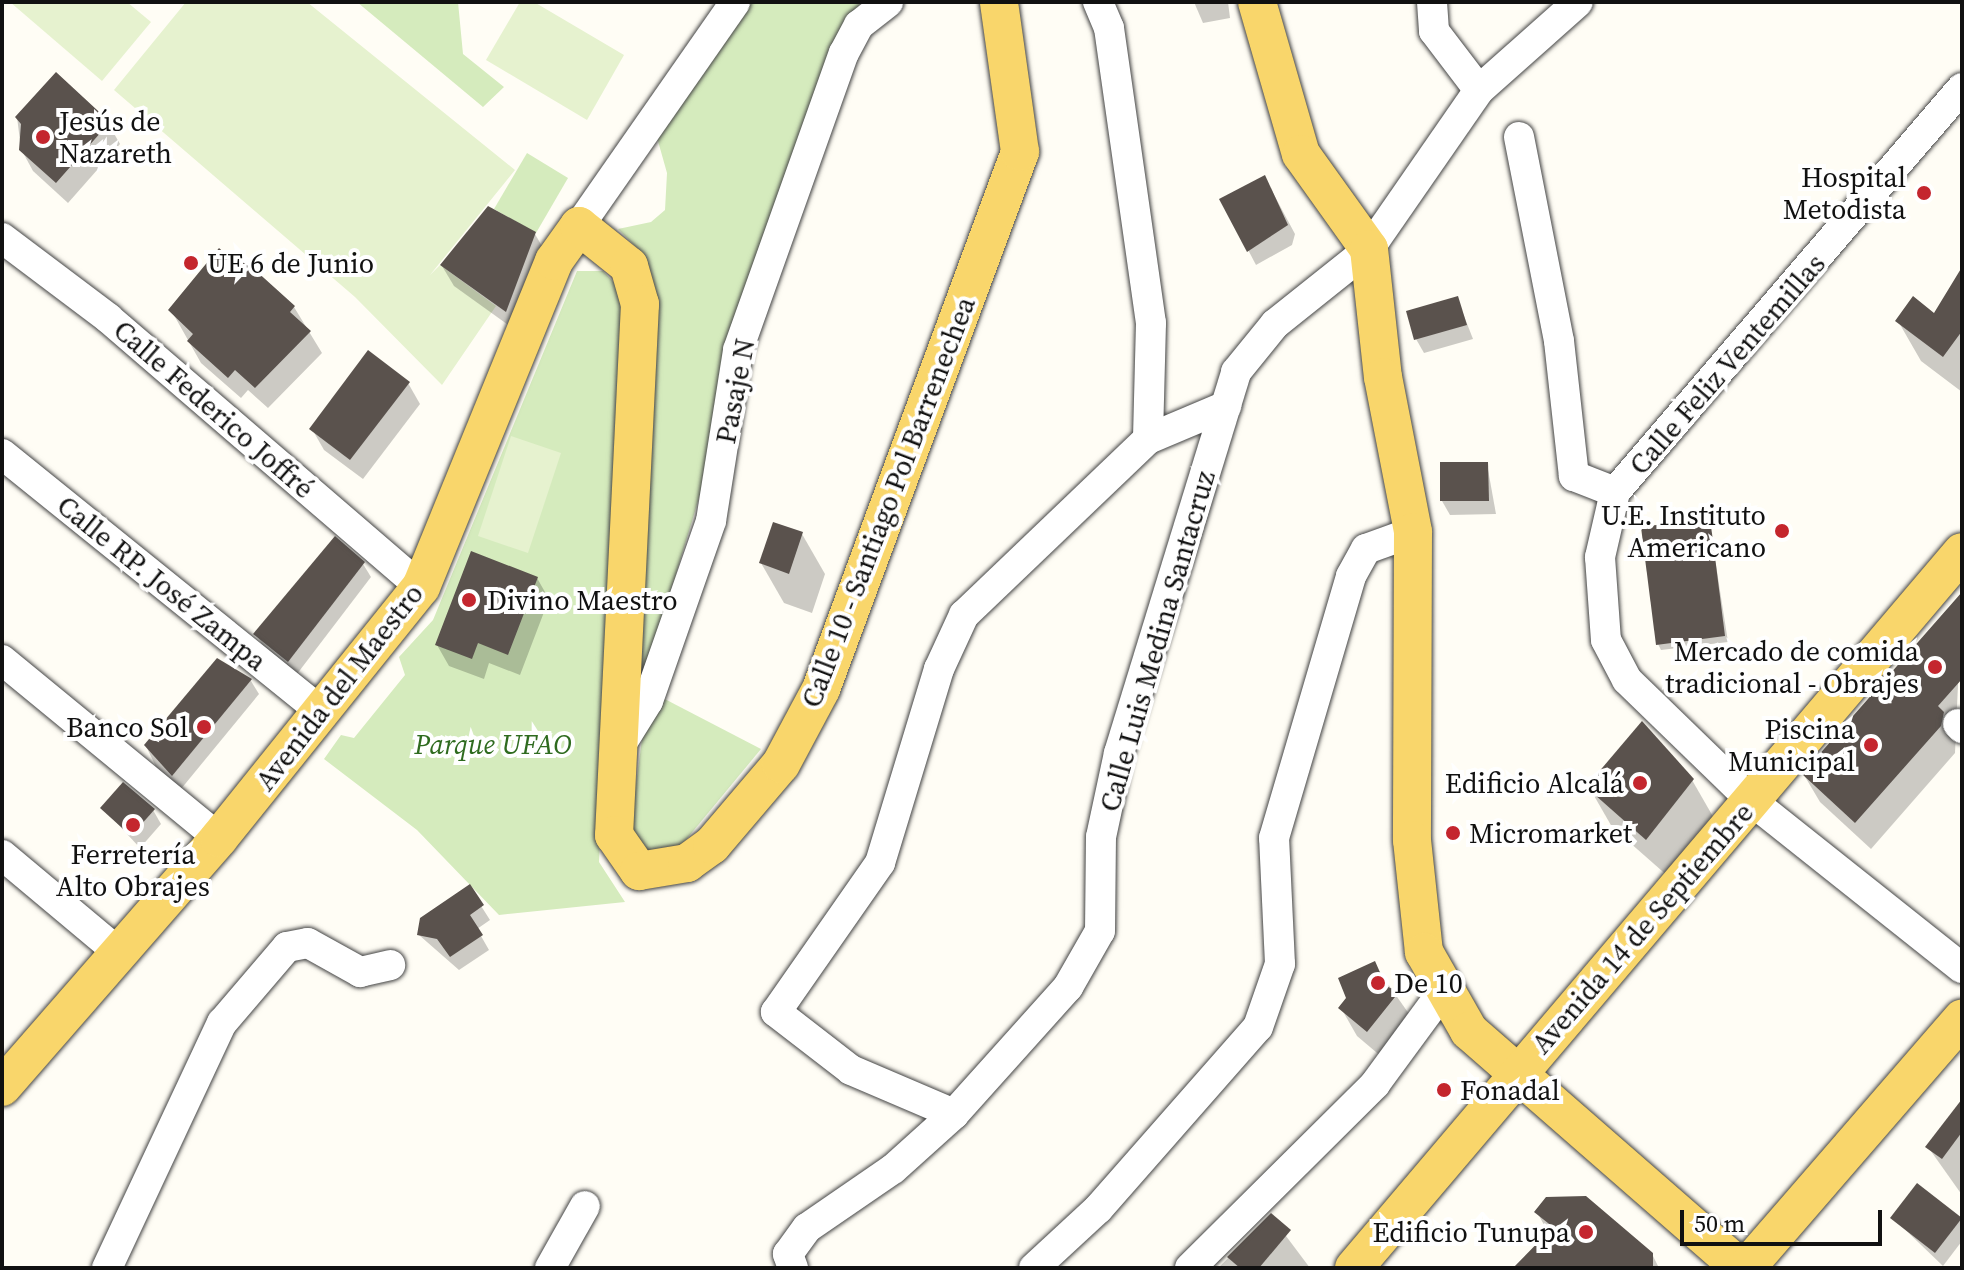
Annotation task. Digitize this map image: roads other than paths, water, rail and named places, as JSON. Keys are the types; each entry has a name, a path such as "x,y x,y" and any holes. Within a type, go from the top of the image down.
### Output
{"main road":[{"name":"Calle 10 - Santiago Pol Barrenechea","path":"579,226 629,266 640,304 614,835 622,856 639,871 665,871 712,845 750,803 821,689 1020,152 999,2"},
{"path":"1257,2 1301,154 1369,249 1383,377 1413,532 1415,903 1441,994 1514,1072 1744,1268 1962,1019"},
{"name":"Avenida del Maestro","path":"5,1080 219,838 323,713 421,587 554,261 579,226"},
{"name":"Avenida 14 de Septiembre","path":"1354,1268 1514,1072 1753,802 1962,552"}],"street":[{"path":"579,226 735,2"},
{"name":"Pasaje N","path":"620,746 648,701 711,521 738,350 844,53 859,25 888,2"},
{"path":"1098,2 1109,28 1151,323 1148,439"},
{"path":"1432,2 1434,31 1479,90"},
{"name":"Calle Luis Medina Santacruz","path":"790,1261 807,1228 893,1169 954,1114 1068,987 1100,931 1101,837 1119,753 1236,372 1275,324 1369,249 1479,90 1578,2"},
{"name":"Calle Feliz Ventemillas","path":"1615,492 1962,88"},
{"path":"1519,137 1559,341 1574,476 1615,492 1600,557 1606,640 1627,680 1753,802 1962,968"},
{"name":"Calle Federico Joffré","path":"2,238 108,318 421,587"},
{"path":"954,1114 851,1070 776,1012 880,863 939,669 964,615 1148,439 1226,406"},
{"name":"Calle RP. José Zampa","path":"2,454 323,713"},
{"path":"1034,1268 1098,1209 1258,1027 1280,964 1274,838 1351,576 1366,549 1413,532"},
{"path":"2,660 219,838"},
{"path":"2,855 118,952"},
{"path":"107,1268 222,1023 287,947 308,943 360,972 390,965"},
{"path":"1190,1268 1375,1084 1441,994"},
{"path":"550,1268 585,1206"}],"place":[{"name":"Jesús de Nazareth","path":"43,137"},
{"name":"Hospital Metodista","path":"1924,193"},
{"name":"UE 6 de Junio","path":"191,263"},
{"name":"U.E. Instituto Americano","path":"1782,531"},
{"name":"Divino Maestro","path":"469,600"},
{"name":"Mercado de comida tradicional - Obrajes","path":"1935,667"},
{"name":"Banco Sol","path":"204,727"},
{"name":"Piscina Municipal","path":"1871,745"},
{"name":"Edificio Alcalá","path":"1640,783"},
{"name":"Ferretería Alto Obrajes","path":"133,825"},
{"name":"Micromarket","path":"1453,833"},
{"name":"De 10","path":"1378,983"},
{"name":"Fonadal","path":"1444,1090"},
{"name":"Edificio Tunupa","path":"1586,1232"}],"park label":[{"name":"Parque UFAO","path":"493,744"}]}
